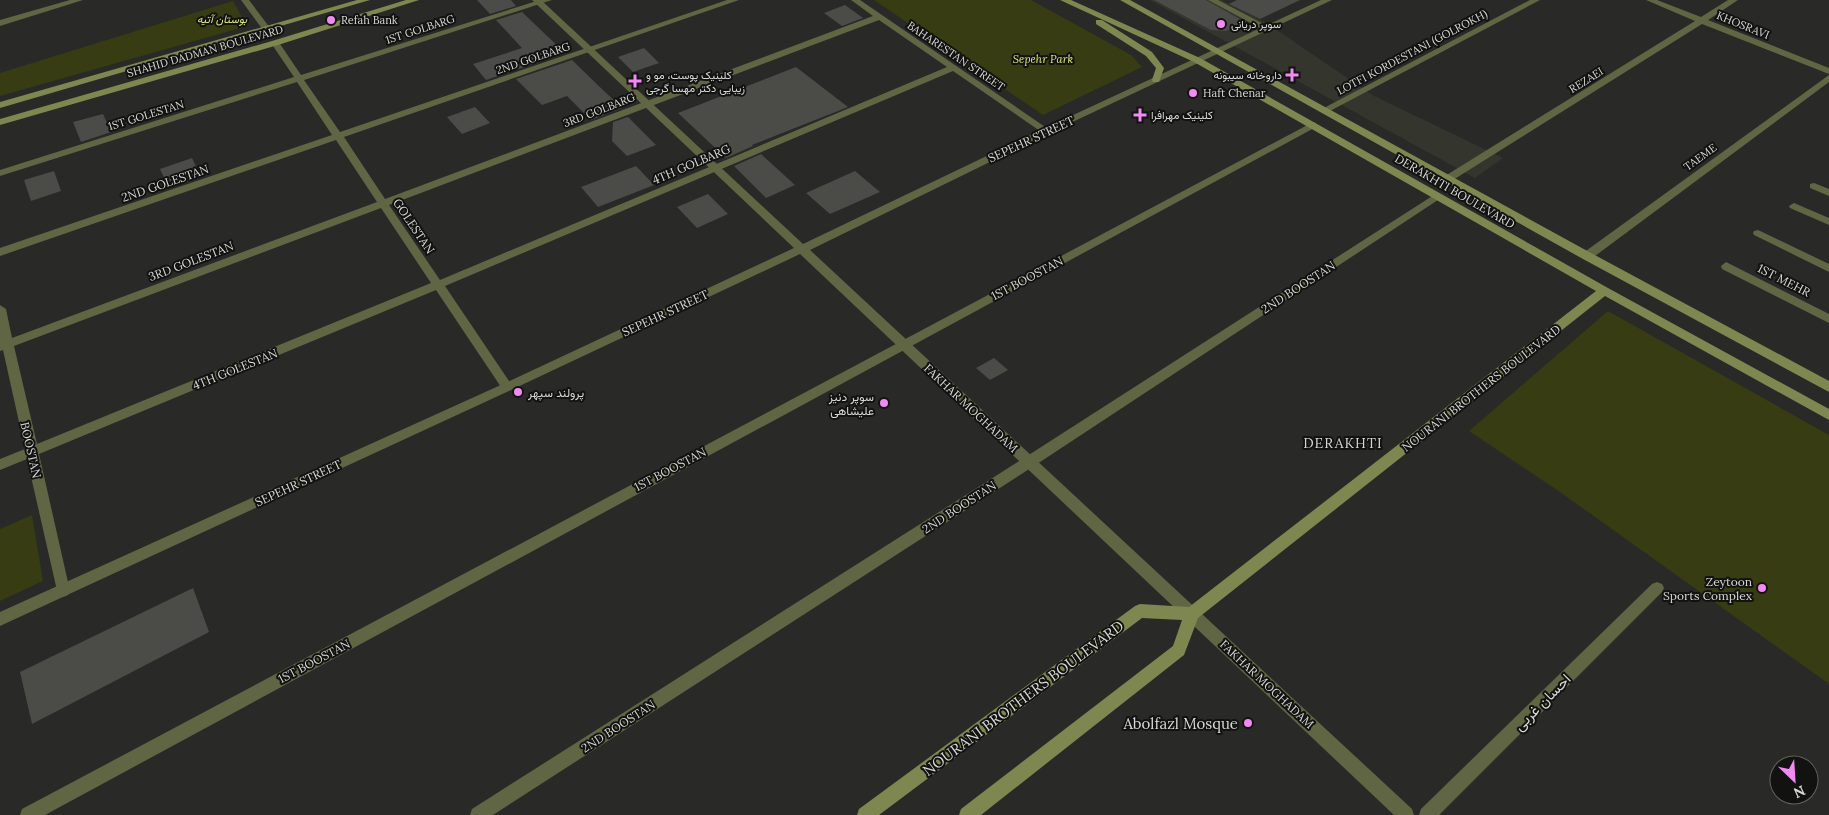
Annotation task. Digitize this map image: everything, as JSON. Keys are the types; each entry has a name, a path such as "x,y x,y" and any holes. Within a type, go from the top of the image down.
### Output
{"main road":[{"name":"SHAHID DADMAN BOULEVARD","path":"0,105 366,0"},
{"name":"SHAHID DADMAN BOULEVARD","path":"0,122 275,43 415,0"},
{"name":"DERAKHTI BOULEVARD","path":"1064,0 1197,60 1604,291 1829,415"},
{"name":"DERAKHTI BOULEVARD","path":"1124,0 1587,256 1829,386"},
{"path":"1076,6 1149,54 1160,68 1156,80"},
{"path":"1129,28 1155,34 1165,31 1166,28 1149,14"},
{"path":"1261,96 1280,86"},
{"name":"NOURANI BROTHERS BOULEVARD","path":"865,815 1140,611 1192,614 1604,291"},
{"path":"967,815 1179,650 1192,614"}],"street":[{"path":"0,24 79,0"},
{"path":"245,0 266,28"},
{"name":"2ND GOLBARG","path":"338,136 735,0"},
{"name":"BAHARESTAN STREET","path":"855,0 1046,131"},
{"path":"1212,0 1267,28"},
{"name":"SEPEHR STREET","path":"0,619 507,387 802,249 1046,131 1328,0"},
{"name":"LOTFI KORDESTANI (GOLROKH)","path":"1325,110 1536,0"},
{"name":"KHOSRAVI","path":"1650,0 1829,71"},
{"name":"REZAEI","path":"1449,178 1734,0"},
{"name":"FAKHAR MOGHADAM","path":"541,1 648,105 1406,815"},
{"name":"1ST GOLBARG","path":"299,80 541,1"},
{"name":"3RD GOLBARG","path":"384,204 879,17"},
{"name":"GOLESTAN","path":"275,43 507,387"},
{"name":"4TH GOLBARG","path":"438,285 953,68"},
{"name":"TAEME","path":"1587,256 1829,78"},
{"name":"1ST GOLESTAN","path":"0,173 299,80"},
{"name":"1ST BOOSTAN","path":"28,815 1313,125"},
{"name":"2ND GOLESTAN","path":"0,252 338,136"},
{"path":"1814,186 1829,193"},
{"name":"2ND BOOSTAN","path":"478,815 1029,462 1437,196"},
{"name":"3RD GOLESTAN","path":"4,346 384,204"},
{"path":"1794,206 1829,222"},
{"path":"1758,233 1829,268"},
{"name":"1ST MEHR","path":"1726,266 1829,319"},
{"name":"4TH GOLESTAN","path":"0,465 438,285"},
{"name":"BOOSTAN","path":"0,309 4,346 32,452 63,591"},
{"name":"احسان غربی","path":"1427,815 1657,588"}],"shaded area":[{"path":"1150,0 1221,0 1265,22 1374,96 1503,158 1475,178"}],"green space":[{"name":"Sepehr Park","path":"874,0 1031,0 1131,55 1142,67 1043,115"},
{"name":"بوستان آتیه","path":"233,1 244,21 237,29 0,96 0,73"},
{"name":"Zeytoon Sports Complex","path":"1608,311 1829,435 1829,684 1560,492 1469,431"},
{"path":"32,515 43,581 0,601 0,529"}],"building":[{"path":"477,0 511,0 516,6 490,14"},
{"path":"1154,0 1206,0 1245,22 1226,31 1211,30"},
{"path":"1237,0 1300,0 1260,19 1229,4"},
{"path":"845,5 863,18 842,26 824,13"},
{"path":"522,12 565,53 486,80 473,64 522,48 496,20"},
{"path":"644,48 659,63 633,72 618,57"},
{"path":"572,60 622,108 591,120 567,96 542,105 516,79"},
{"path":"796,67 848,107 752,145 726,158 678,113"},
{"path":"475,107 490,123 462,134 447,117"},
{"path":"103,114 111,132 81,142 73,122"},
{"path":"628,117 656,145 627,156 612,141 613,122"},
{"path":"761,154 795,185 766,198 734,166"},
{"path":"192,158 201,177 169,188 160,169"},
{"path":"636,166 654,185 598,207 581,187"},
{"path":"54,171 61,191 31,201 24,180"},
{"path":"855,171 880,192 830,214 806,193"},
{"path":"708,194 728,214 697,228 677,207"},
{"path":"994,358 1008,370 990,380 976,368"},
{"path":"193,588 209,632 32,724 20,672"}],"place":[{"name":"Refah Bank","path":"331,20"},
{"name":"سوپر دریانی","path":"1221,24"},
{"name":"داروخانه سیبونه","path":"1292,75"},
{"name":"کلینیک پوست، مو و زیبایی دکتر مهسا گرجی","path":"635,81"},
{"name":"Haft Chenar","path":"1193,93"},
{"name":"کلینیک مهرافرا","path":"1140,115"},
{"name":"پرولند سپهر","path":"518,392"},
{"name":"سوپر دنيز عليشاهى","path":"884,403"},
{"name":"Zeytoon Sports Complex","path":"1762,588"},
{"name":"Abolfazl Mosque","path":"1248,723"}],"district":[{"name":"DERAKHTI","path":"1343,443"}]}
